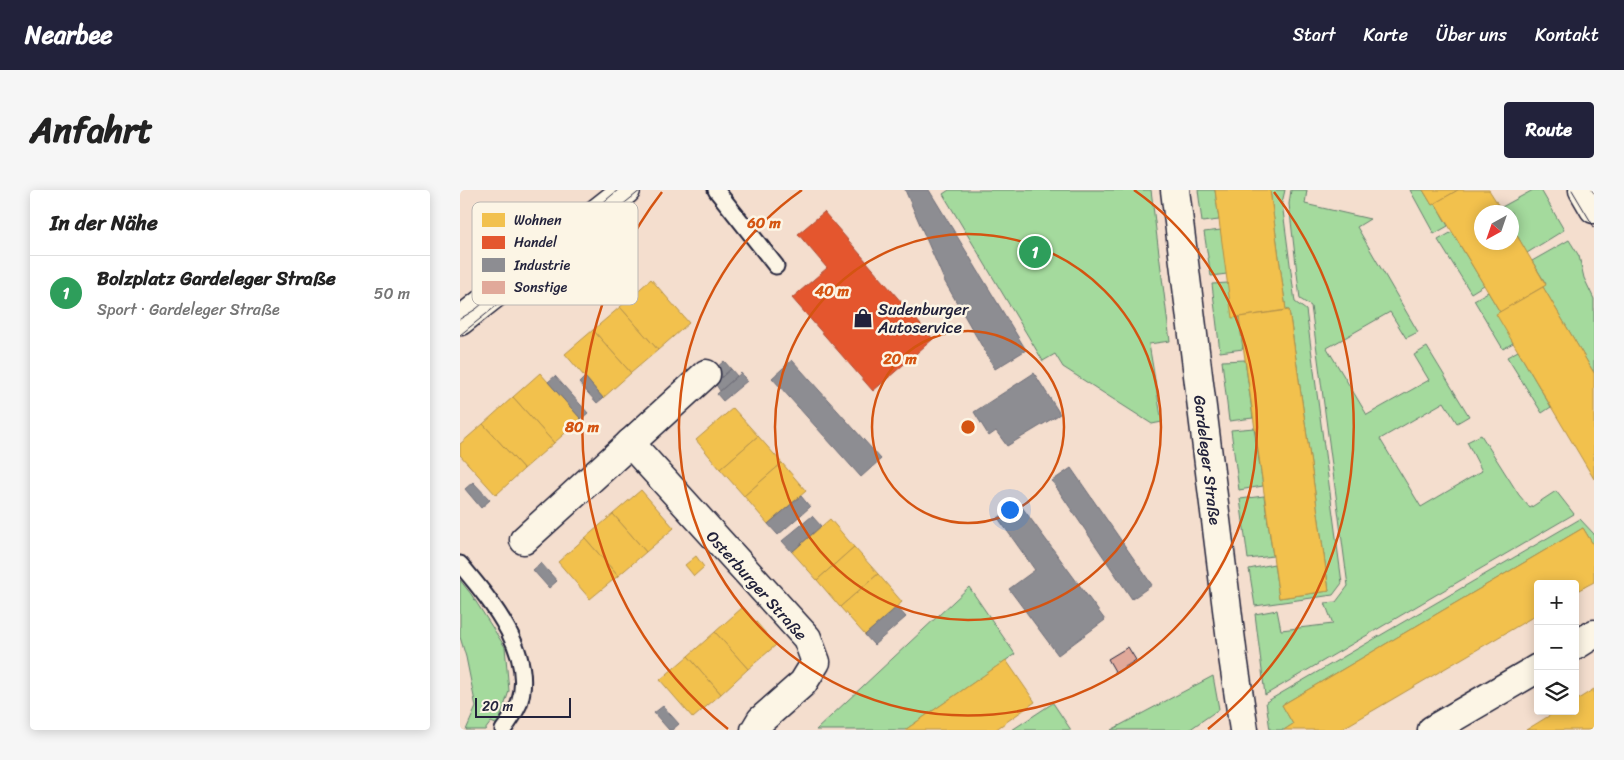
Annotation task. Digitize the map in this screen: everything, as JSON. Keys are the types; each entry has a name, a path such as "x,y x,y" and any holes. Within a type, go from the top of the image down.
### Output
{"street":[{"path":"611,202 626,190"},
{"name":"Gardeleger Straße","path":"1175,190 1233,657 1244,730"},
{"path":"1583,190 1594,209"},
{"path":"460,321 480,305"},
{"path":"524,540 706,374"},
{"name":"Osterburger Straße","path":"630,443 807,638 816,662 803,682 761,720 755,730"},
{"path":"1579,643 1594,634"},
{"path":"1432,730 1535,670"}],"lane":[{"path":"716,190 776,266"},
{"path":"460,564 501,616 519,660 522,681 521,696 515,713 503,730"}],"green space":[{"path":"949,190 1151,190 1170,341 1149,344 1162,422 1152,424 1063,367 1055,354 1043,361 943,194"},
{"path":"1198,190 1215,190 1219,220 1202,222"},
{"path":"1270,190 1285,190 1282,203 1295,302 1306,310 1342,583 1333,595 1255,606 1249,569 1274,564 1279,598 1329,591 1289,310 1286,310"},
{"path":"1291,190 1307,190 1305,204 1370,219 1357,227 1418,332 1406,338 1390,312 1327,348 1367,415 1429,380 1414,355 1427,347 1469,416 1457,423 1444,402 1380,439 1421,507 1482,471 1467,442 1481,435 1519,495 1530,508 1556,491 1574,514 1265,695 1255,614 1277,610 1281,630 1333,624 1325,603 1336,602 1348,586 1311,306 1300,299 1289,204"},
{"path":"1410,190 1423,190 1432,205 1435,203 1448,226 1434,234"},
{"path":"1533,190 1541,190 1564,230 1527,253 1519,239 1519,205 1506,205"},
{"path":"1221,230 1227,274 1211,276 1204,232"},
{"path":"1452,232 1484,285 1471,293 1438,240"},
{"path":"1569,240 1579,256 1584,278 1594,299 1594,373 1543,287 1546,284 1532,261"},
{"path":"1228,283 1239,317 1243,349 1220,352 1212,284"},
{"path":"1488,292 1500,312 1513,343 1503,349 1474,300"},
{"path":"1518,351 1551,407 1542,413 1507,357"},
{"path":"1245,360 1253,418 1229,421 1222,361"},
{"path":"1254,428 1263,486 1239,490 1231,430"},
{"path":"1264,496 1273,556 1248,559 1240,499"},
{"path":"1580,519 1594,534 1594,546 1583,528 1282,705 1293,724 1284,730 1270,730 1266,702"},
{"path":"460,580 505,647 509,691 498,725 491,722 485,730 466,730 476,707 460,637"},
{"path":"969,587 1015,654 905,730 816,730"},
{"path":"1213,676 1219,709 1189,730 1111,730"},
{"path":"1053,703 1071,730 1012,730"}],"building: Wohnen":[{"path":"1215,190 1270,190 1286,310 1232,318"},
{"path":"1423,190 1458,190 1432,205"},
{"path":"1458,190 1489,190 1499,205 1474,205 1474,250 1519,250 1519,239 1546,285 1500,312 1435,203"},
{"path":"651,279 689,323 658,350 620,307 622,305 638,305 638,291"},
{"path":"1543,287 1594,373 1594,479 1496,314"},
{"path":"620,307 658,350 631,373 593,330"},
{"path":"1289,310 1329,591 1279,598 1239,317"},
{"path":"593,330 631,373 603,398 565,354"},
{"path":"540,373 581,419 554,443 513,397"},
{"path":"513,397 554,443 524,469 483,424"},
{"path":"733,408 758,436 720,469 696,440"},
{"path":"483,424 524,469 496,495 460,455 460,444"},
{"path":"758,436 782,463 744,496 720,469"},
{"path":"782,463 806,491 768,524 744,496"},
{"path":"641,490 674,528 646,552 613,514"},
{"path":"613,514 646,552 618,576 585,538"},
{"path":"830,519 854,547 817,580 792,552"},
{"path":"1583,528 1594,546 1594,582 1579,590 1579,580 1534,580 1534,616 1340,730 1284,730 1293,724 1282,705"},
{"path":"585,538 618,576 590,599 558,562"},
{"path":"854,547 878,574 840,607 817,580"},
{"path":"696,556 704,567 694,576 685,565"},
{"path":"878,574 902,602 865,635 840,607"},
{"path":"743,607 776,645 748,669 715,632"},
{"path":"715,632 748,669 721,694 688,656"},
{"path":"688,656 721,694 693,718 660,680"},
{"path":"1006,660 1035,702 995,730 905,730"},
{"path":"1594,689 1594,730 1526,730 1550,715 1579,715 1579,698"}],"building: Handel":[{"name":"Sudenburger Autoservice","path":"824,212 933,339 873,391 792,298 827,268 798,234"}],"building: Industrie":[{"path":"905,190 929,190 1026,350 995,369 945,282"},
{"path":"792,360 881,459 861,477 772,378"},
{"path":"724,361 731,369 715,383 707,376"},
{"path":"731,369 737,376 720,391 715,383"},
{"path":"741,373 747,381 723,401 717,394"},
{"path":"1034,373 1060,414 1007,446 996,431 989,436 974,412"},
{"path":"555,376 588,413 581,419 548,382"},
{"path":"585,377 603,398 597,403 579,383"},
{"path":"1071,468 1152,585 1132,599 1052,481"},
{"path":"473,482 490,500 481,508 465,489"},
{"path":"801,496 810,507 778,535 768,524"},
{"path":"1019,503 1105,620 1058,655 1009,589 1035,570 998,518"},
{"path":"812,516 821,526 792,552 782,541"},
{"path":"541,563 557,581 549,588 533,570"},
{"path":"897,607 906,617 874,645 865,635"},
{"path":"663,706 679,724 672,730 669,730 654,713"}],"building: Sonstige":[{"path":"1128,647 1136,660 1116,673 1108,659"}],"tram line":[{"path":"604,202 618,190"},
{"path":"626,202 641,190"},
{"path":"1572,190 1594,227"},
{"path":"460,319 481,305"},
{"path":"460,335 497,305"}],"place":[{"name":"Bolzplatz Gardeleger Straße","path":"1035,252"},
{"name":"Sudenburger Autoservice","path":"863,318"}]}
